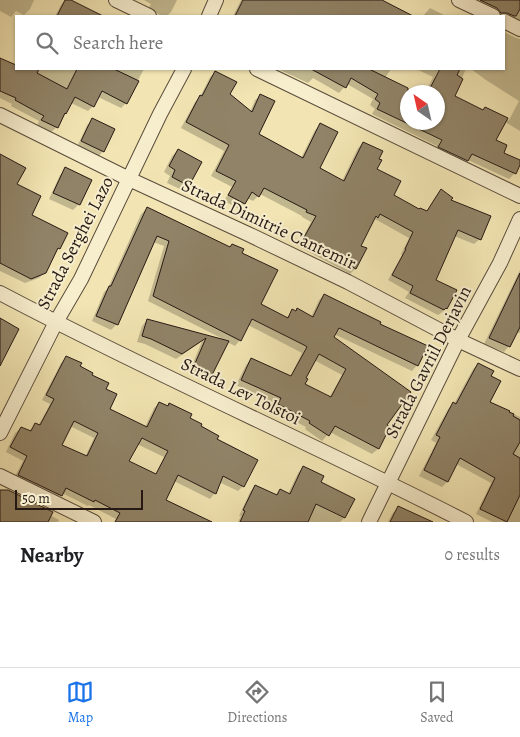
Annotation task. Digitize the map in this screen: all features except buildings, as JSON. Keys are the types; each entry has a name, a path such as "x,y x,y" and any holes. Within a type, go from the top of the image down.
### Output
{"street":[{"path":"116,0 147,15"},
{"path":"209,15 216,0"},
{"path":"459,0 491,15"},
{"path":"505,22 520,29"},
{"name":"Strada Serghei Lazo","path":"0,433 56,322 81,278 184,70"},
{"path":"259,70 520,196"},
{"name":"Strada Dimitrie Cantemir","path":"0,115 129,179 340,278 458,340 520,370"},
{"name":"Strada Gavriil Derjavin","path":"369,522 458,340 500,263 520,219"},
{"name":"Strada Lev Tolstoi","path":"0,293 466,522"},
{"path":"0,476 94,522"}]}
